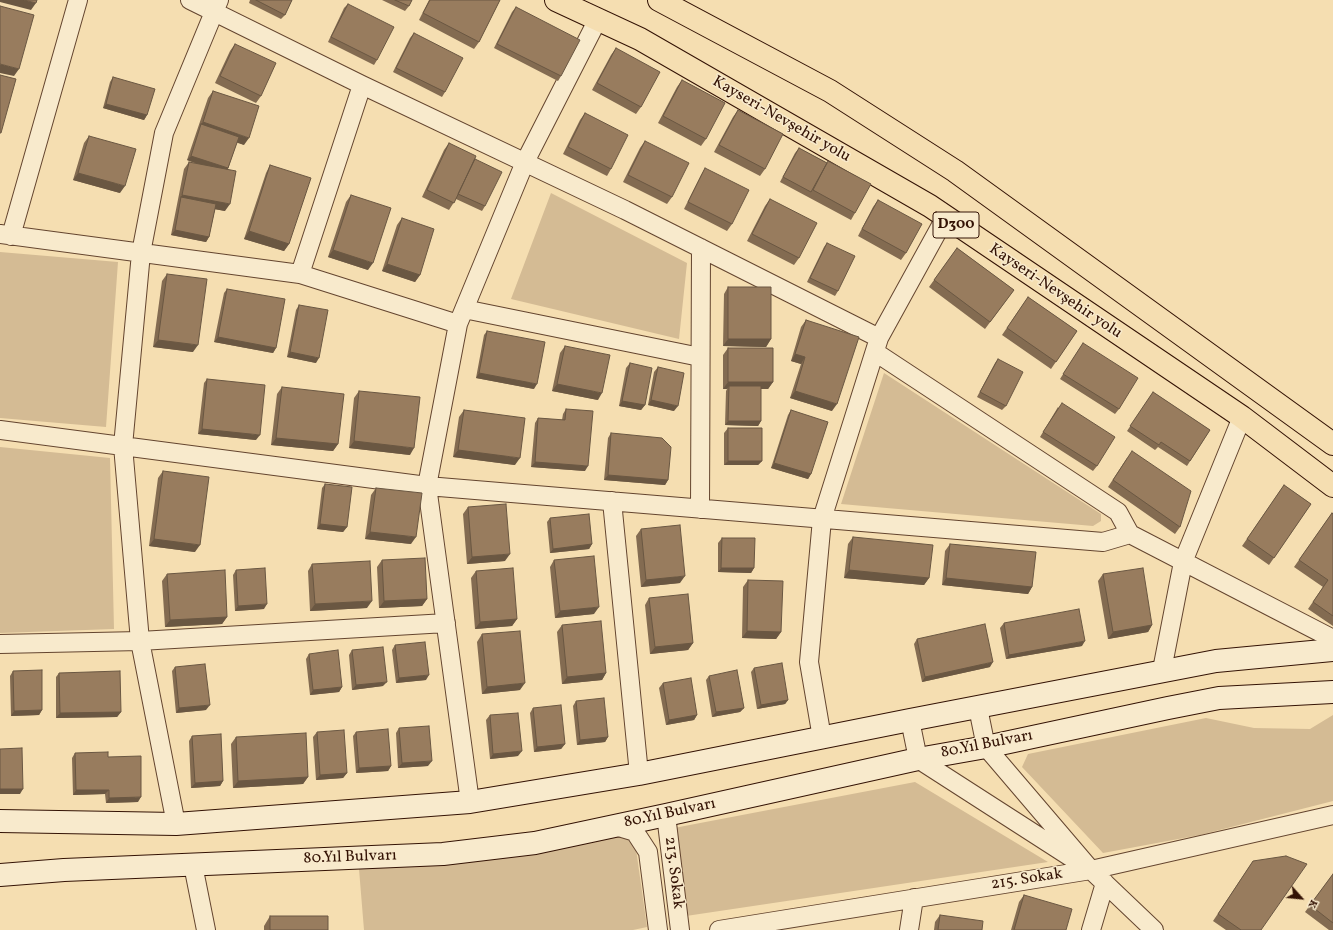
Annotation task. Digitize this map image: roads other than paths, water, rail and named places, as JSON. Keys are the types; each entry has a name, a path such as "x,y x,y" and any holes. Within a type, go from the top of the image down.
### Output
{"highway":[{"name":"Kayseri-Nevşehir yolu","path":"556,0 640,39 930,206 1242,417 1333,486"},
{"name":"D300","path":"659,0 830,91 948,166 1333,444"}],"street":[{"path":"78,0 5,235 300,274 461,317 700,357"},
{"path":"190,0 216,6 362,84 701,248 878,345 1118,512 1130,534 1333,639"},
{"path":"176,824 140,641 123,446 141,253 164,133 216,6"},
{"path":"470,802 428,486 461,317 525,162 598,19"},
{"path":"300,274 362,84"},
{"path":"822,738 809,662 822,519 878,345 946,218"},
{"path":"700,509 701,248"},
{"path":"1162,670 1183,562 1242,417"},
{"path":"0,430 428,486 1103,542 1130,534"},
{"path":"612,501 639,774"},
{"path":"0,644 140,641 446,623"},
{"path":"0,821 176,824 470,802 639,774 910,720 978,708 1162,670 1216,661 1333,650"},
{"name":"80.Yıl Bulvarı","path":"0,874 443,854 535,843 918,759 986,747 1219,698 1333,692"},
{"path":"978,708 986,747 1091,870 1154,930"},
{"path":"910,720 918,759 1091,870"},
{"name":"213. Sokak","path":"666,815 680,930"},
{"name":"215. Sokak","path":"719,930 1091,870 1333,815"},
{"name":"213. Sokak","path":"615,826 635,832 648,852 658,930"},
{"path":"194,865 206,930"},
{"path":"1091,930 1104,883"},
{"path":"910,930 914,898"}]}
